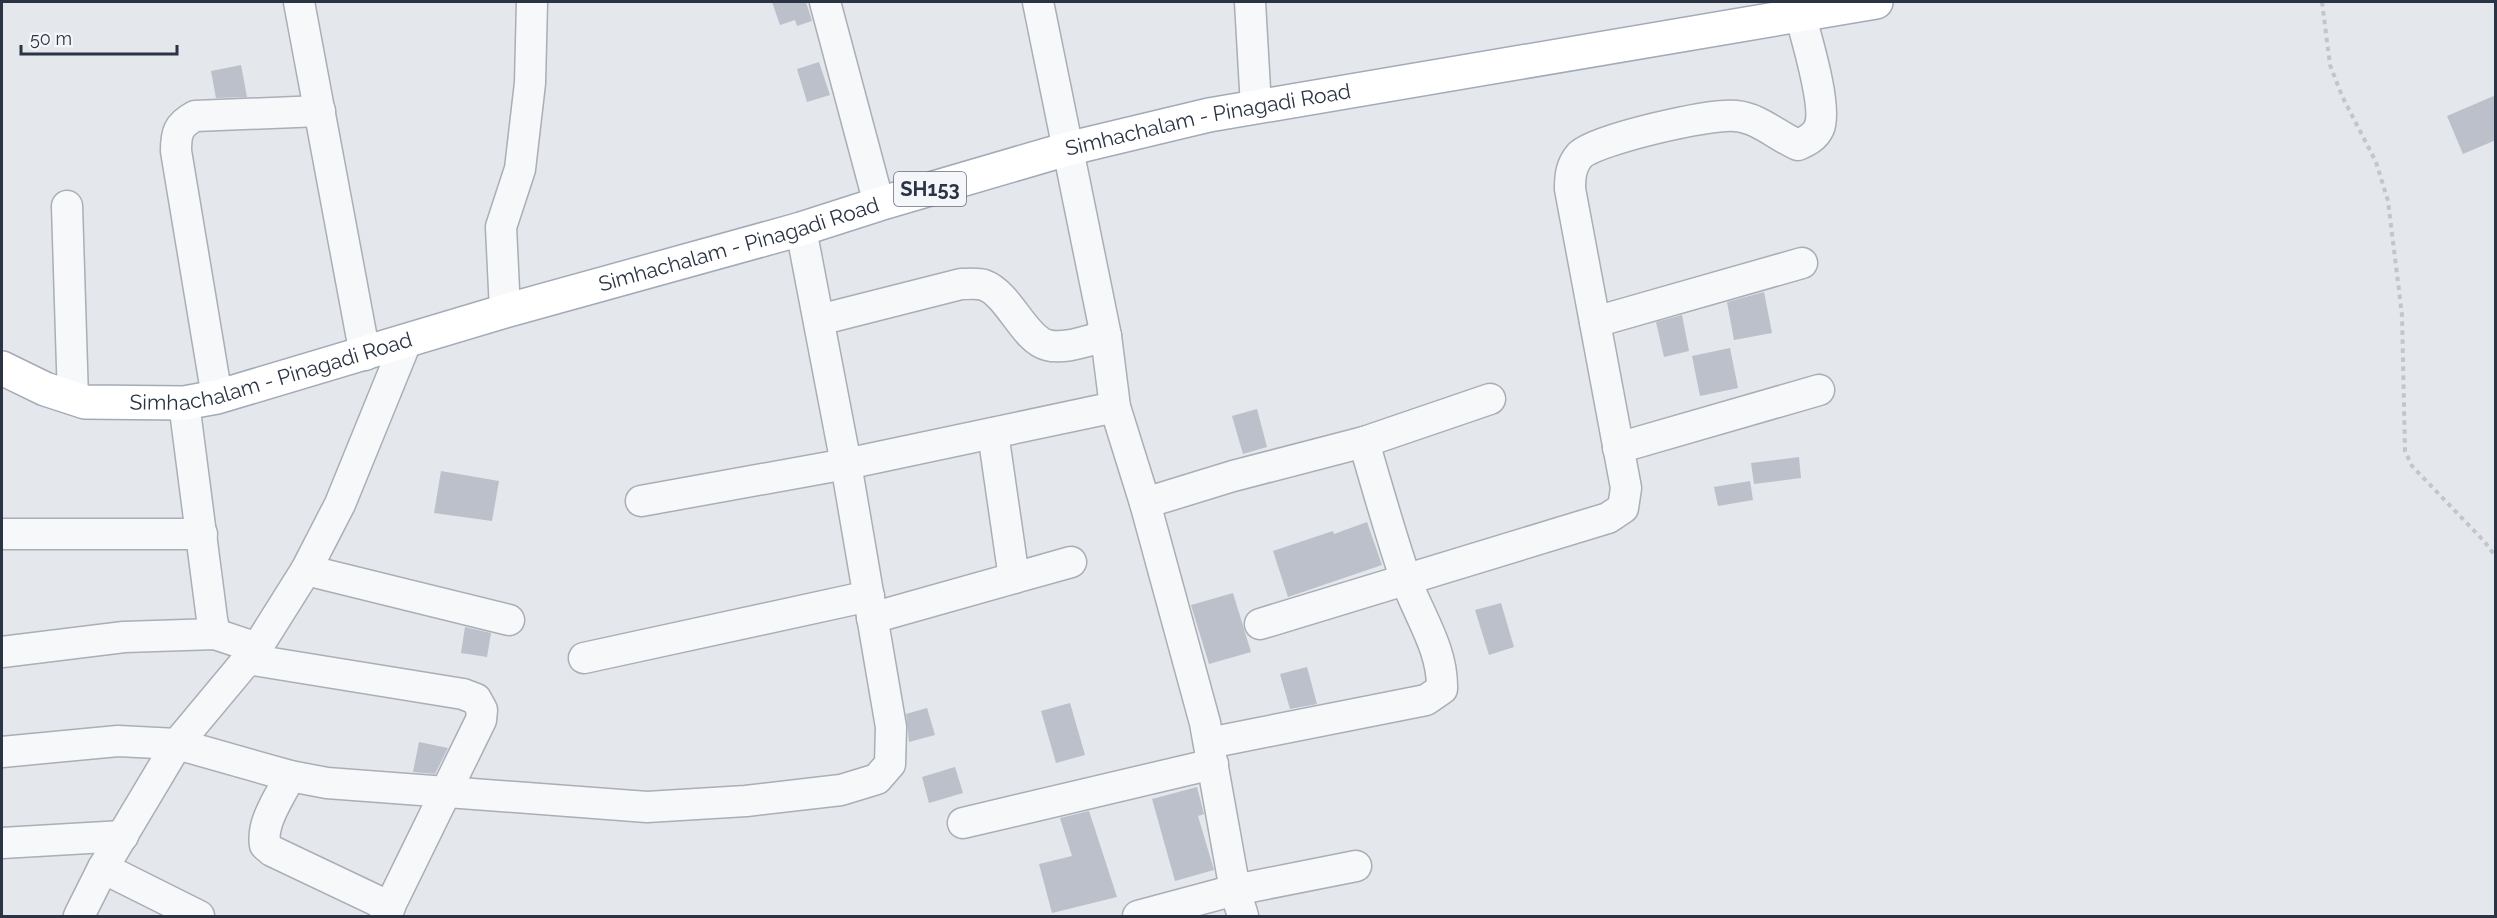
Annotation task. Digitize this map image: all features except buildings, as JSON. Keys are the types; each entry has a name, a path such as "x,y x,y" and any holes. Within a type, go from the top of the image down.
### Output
{"main road":[{"name":"Simhachalam - Pinagadi Road","path":"2,368 45,388 85,402 184,403 217,397 504,311 801,229 1067,149 1209,115 1876,2"}],"street":[{"path":"299,2 365,354"},
{"path":"504,311 501,227 520,169 530,83 532,2"},
{"path":"825,2 879,204"},
{"path":"1038,2 1106,336 1115,407 1145,503 1211,753 1239,903"},
{"path":"1250,2 1256,107"},
{"path":"1260,624 1608,518 1623,508 1626,488 1570,189 1570,176 1574,164 1581,154 1593,147 1691,119 1713,116 1736,116 1755,121 1798,145 1808,141 1820,127 1822,116 1815,74 1800,14"},
{"path":"217,397 176,152 176,135 182,123 195,116 320,111"},
{"path":"67,206 73,399"},
{"path":"2,752 118,741 177,744 290,776 327,783 647,807 746,801 831,791 877,780 890,764 891,727 846,464 801,229"},
{"path":"1595,322 1802,263"},
{"path":"819,320 961,284 984,285 1003,298 1031,333 1045,345 1062,346 1106,336"},
{"path":"79,916 103,868 177,744 252,653 306,570 340,504 406,342"},
{"path":"1618,448 1819,390"},
{"path":"1145,503 1233,476 1364,442 1491,399"},
{"path":"184,403 212,619 216,634"},
{"path":"641,501 846,464 1115,407"},
{"path":"993,433 1014,578"},
{"path":"963,823 1211,753 1426,700 1442,689 1442,673 1438,654 1406,579 1364,442"},
{"path":"2,534 202,534"},
{"path":"584,658 871,607 1014,578 1071,562"},
{"path":"306,570 509,620"},
{"path":"2,652 124,637 216,634 252,653 463,694 476,699 482,710 481,720 447,793 387,912 272,851 265,845 263,835 267,822 290,776"},
{"path":"2,843 123,836"},
{"path":"1138,916 1239,903 1356,866"},
{"path":"103,868 199,916"}],"path":[{"path":"2322,2 2330,64 2342,96 2376,162 2388,201 2402,315 2405,451 2412,466 2484,541 2496,558"}]}
